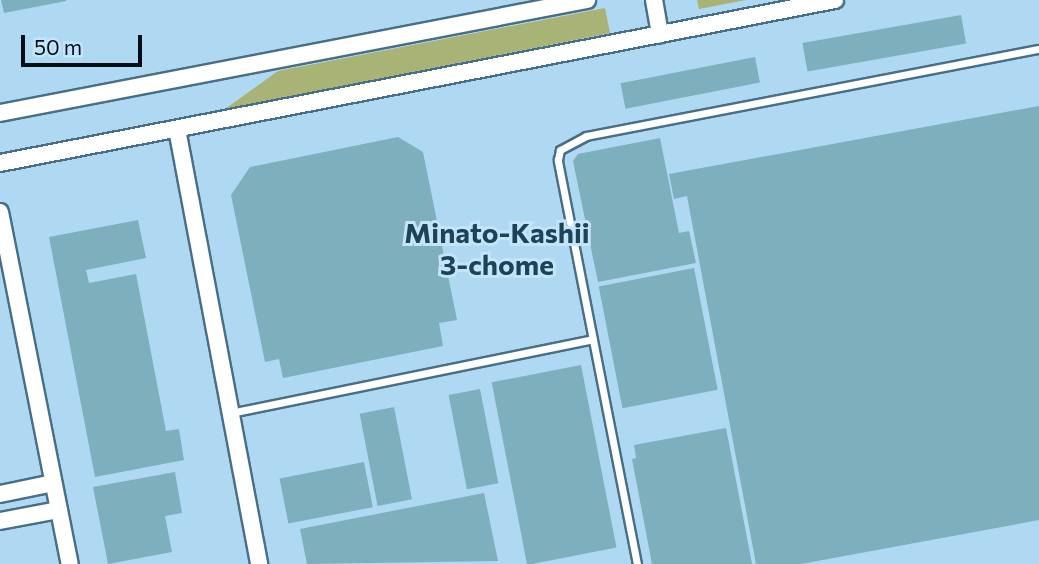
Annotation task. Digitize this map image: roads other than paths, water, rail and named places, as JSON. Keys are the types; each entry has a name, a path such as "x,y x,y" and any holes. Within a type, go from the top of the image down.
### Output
{"street":[{"path":"0,113 587,0"},
{"path":"654,0 660,34"},
{"path":"0,163 835,0"},
{"path":"177,129 259,564"},
{"path":"0,212 70,564"},
{"path":"0,494 54,483"},
{"path":"0,521 59,510"}],"lane":[{"path":"637,564 558,160 570,142 1039,49"},
{"path":"229,413 593,339"}],"district":[{"name":"Minato-Kashii 3-chome","path":"497,248"}]}
